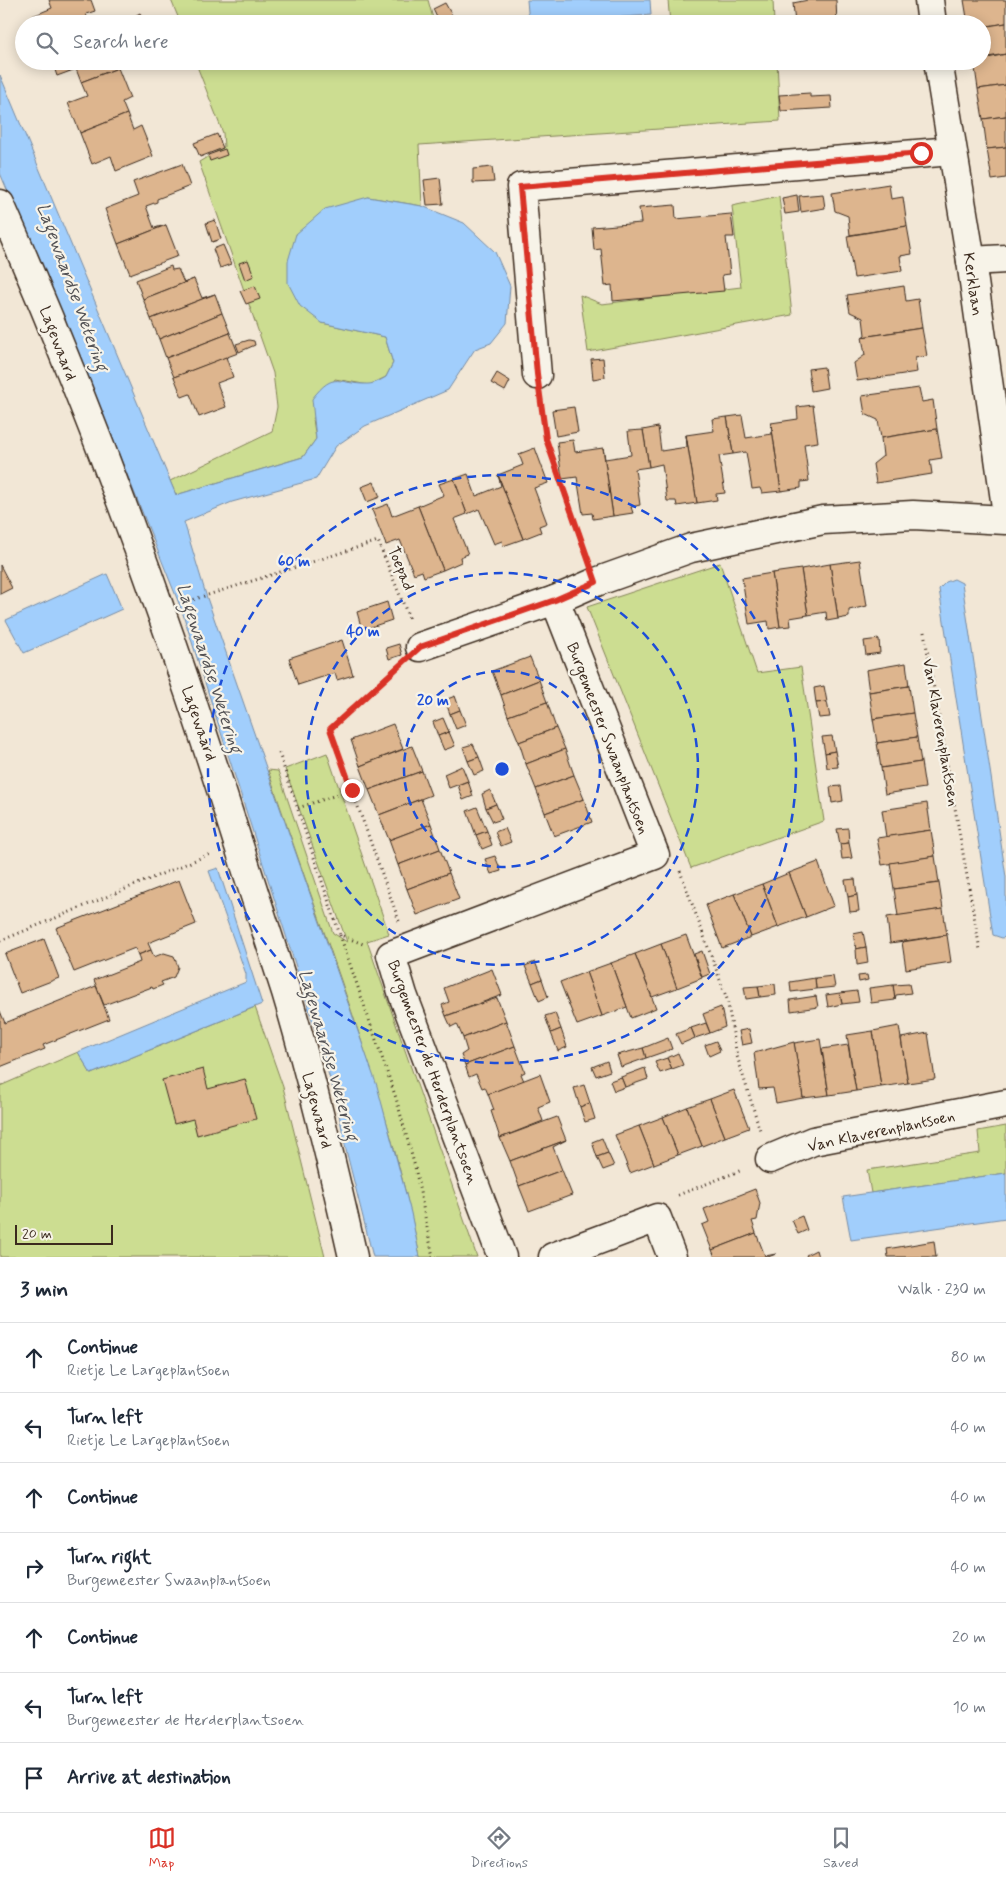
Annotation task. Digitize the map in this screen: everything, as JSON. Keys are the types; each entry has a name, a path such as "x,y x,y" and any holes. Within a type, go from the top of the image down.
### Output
{"street":[{"path":"928,0 930,15"},
{"name":"Kerklaan","path":"939,70 971,261 1006,507"},
{"path":"537,374 520,187 952,151"},
{"name":"Lagewaard","path":"0,204 47,312 162,610 286,994 329,1148 353,1257"},
{"path":"971,261 1006,259"},
{"path":"420,647 555,600 596,582 691,548 822,520 913,515 1006,520"},
{"name":"Burgemeester Swaanplantsoen","path":"400,951 655,855 555,600"},
{"name":"Burgemeester de Herderplantsoen","path":"400,951 403,995 502,1257"},
{"name":"Van Klaverenplantsoen","path":"770,1159 813,1142 1006,1104"},
{"path":"552,1257 657,1218 672,1257"}],"path":[{"path":"537,374 546,439 596,582"},
{"name":"Toepad","path":"220,590 378,541 420,647"},
{"name":"Van Klaverenplantsoen","path":"924,632 980,950"},
{"name":"Burgemeester de Herderplantsoen","path":"400,951 352,790 330,729 420,647"},
{"path":"279,753 396,1098 415,1167 433,1257"},
{"path":"298,808 352,790"},
{"path":"0,942 238,842"},
{"path":"655,855 678,865 727,999 737,1056 770,1159 665,1200 657,1218"},
{"path":"340,935 400,951"}],"green space":[{"path":"171,0 428,0 432,15 177,15"},
{"path":"668,0 773,0 774,15 669,15"},
{"path":"198,70 777,70 780,121 419,145 422,206 368,197 322,323 385,337 393,363 386,377 369,385 335,379 313,419 316,439 303,457 176,495 170,481 272,432 277,407 273,373 199,162 224,147 223,133"},
{"path":"779,196 792,315 588,352 580,295 602,304 741,287 732,206"},
{"path":"720,563 757,673 801,667 824,821 691,868 587,607"},
{"path":"327,753 389,934 367,941 477,1257 420,1257 390,1133 352,1011 268,770 278,771 333,933 347,942 285,769"},
{"path":"255,1007 283,1087 325,1257 0,1257 0,1086 78,1052 91,1074"},
{"path":"1006,1126 1006,1173 871,1193 867,1170 980,1153 978,1131"}],"water":[{"path":"527,0 650,0 651,15 528,15"},
{"name":"Lagewaardse Wetering","path":"0,75 176,495 303,457 316,439 312,399 326,384 337,381 370,384 386,377 393,363 385,337 322,323 300,306 288,283 288,261 296,234 325,209 368,197 422,206 464,223 495,252 510,286 507,323 491,343 475,349 448,390 365,426 336,446 316,479 232,502 184,522 207,598 377,1086 411,1213 420,1257 373,1257 346,1150 336,1099 298,973 182,611 116,447 0,173"},
{"path":"107,574 122,609 24,653 6,620"},
{"path":"954,579 962,583 1006,877 1006,937 1002,938 993,935 939,589 946,582"},
{"path":"218,868 262,1004 91,1074 78,1052 246,982 246,974 209,871"},
{"path":"1006,1173 1006,1218 851,1240 843,1197"}],"building":[{"path":"49,0 91,0 95,11 86,15 35,15 52,8"},
{"path":"808,0 836,0 837,15 794,15 793,3"},
{"path":"964,0 1006,0 1006,23 991,26 991,15 966,15"},
{"path":"445,3 452,15 436,15 433,9"},
{"path":"1006,23 1006,54 991,56 991,26"},
{"path":"1006,54 1006,85 978,89 975,70 991,70 991,57"},
{"path":"55,70 73,70 57,76"},
{"path":"76,70 113,70 81,82"},
{"path":"113,70 119,70 130,98 122,102 127,114 80,133 68,103 87,96 81,82"},
{"path":"1006,85 1006,116 983,119 978,89"},
{"path":"810,93 810,97 831,96 832,108 781,111 779,95"},
{"path":"127,114 133,130 141,126 153,156 116,171 111,156 92,164 80,133"},
{"path":"1006,116 1006,147 987,149 983,119"},
{"path":"217,134 223,148 200,157 194,143"},
{"path":"1006,147 1006,178 992,180 987,149"},
{"path":"225,149 227,155 210,161 208,155"},
{"path":"182,164 190,186 157,199 157,202 146,206 154,228 166,225 118,244 105,209 138,196 133,182"},
{"path":"492,167 494,182 473,183 473,169"},
{"path":"440,178 443,204 427,205 424,180"},
{"path":"889,184 891,199 903,197 907,226 850,235 848,216 835,211 832,193"},
{"path":"823,194 825,208 801,212 799,196"},
{"path":"797,195 799,212 785,214 782,198"},
{"path":"675,205 676,219 731,214 734,237 726,237 730,274 722,275 724,291 613,301 612,285 605,286 601,249 594,250 592,227 641,223 639,208"},
{"path":"215,220 221,239 212,242 206,223"},
{"path":"166,225 178,256 130,274 118,244"},
{"path":"907,226 912,254 900,256 902,271 854,278 847,236"},
{"path":"223,245 231,264 220,268 213,249"},
{"path":"248,260 254,276 245,280 239,263"},
{"path":"171,266 172,270 178,269 184,283 143,299 136,280"},
{"path":"194,279 202,298 215,294 151,319 143,299"},
{"path":"255,286 260,299 246,304 240,291"},
{"path":"904,286 906,301 918,299 922,328 862,337 865,335 863,318 850,312 847,295"},
{"path":"215,294 222,313 159,339 151,319"},
{"path":"222,313 230,333 166,358 159,339"},
{"path":"922,328 927,356 915,358 917,372 857,381 854,363 865,355 862,337"},
{"path":"230,333 238,353 174,377 166,358"},
{"path":"249,340 254,341 255,345 239,352 236,344"},
{"path":"226,357 233,377 217,383 226,407 199,417 190,394 182,397 174,377"},
{"path":"603,358 605,377 593,379 591,359"},
{"path":"824,367 827,388 811,391 808,369"},
{"path":"497,373 510,381 505,391 491,383"},
{"path":"919,388 922,402 933,400 937,429 881,438 878,420 865,414 862,396"},
{"path":"813,405 818,442 804,444 809,481 801,482 801,488 781,491 771,423 798,419 797,407"},
{"path":"574,407 578,432 556,436 552,410"},
{"path":"742,415 746,438 772,434 771,423 781,491 762,493 760,488 752,489 746,452 733,454 727,417"},
{"path":"727,417 733,454 719,456 725,493 716,494 717,500 697,503 686,435 714,431 712,419"},
{"path":"658,427 661,451 687,447 686,435 697,503 677,506 676,501 667,501 662,464 649,467 643,430"},
{"path":"937,429 942,458 930,460 932,474 876,483 873,464 883,456 881,438"},
{"path":"643,430 649,467 635,469 640,505 631,507 633,513 613,516 603,448 605,459 631,455 628,431"},
{"path":"573,440 575,452 603,448 613,516 593,519 592,513 583,514 577,477 562,479 557,442"},
{"path":"535,448 548,483 534,488 547,523 539,526 541,532 523,539 498,475 523,465 519,454"},
{"path":"468,474 476,496 501,486 498,475 523,539 503,546 502,541 494,544 479,509 467,514 454,479"},
{"path":"454,479 467,514 454,519 468,554 460,557 461,562 443,570 418,506 444,495 439,484"},
{"path":"374,482 380,497 367,502 361,487"},
{"path":"388,504 392,516 418,506 443,570 424,577 422,571 414,574 400,540 386,545 372,510"},
{"path":"860,560 867,606 849,610 849,617 838,619 830,564"},
{"path":"830,564 838,619 827,621 826,612 808,615 801,569"},
{"path":"0,565 12,588 0,594"},
{"path":"801,569 808,615 790,618 791,626 780,627 772,573"},
{"path":"772,573 780,627 769,629 768,621 749,624 742,578"},
{"path":"387,602 392,620 362,630 357,612"},
{"path":"879,639 880,653 866,655 864,641"},
{"path":"342,640 353,675 337,680 335,673 298,685 289,658"},
{"path":"399,644 402,655 389,659 386,648"},
{"path":"530,657 539,680 501,695 492,671"},
{"path":"906,663 909,686 869,692 866,670"},
{"path":"539,680 547,702 508,716 501,695"},
{"path":"824,686 827,702 816,703 814,688"},
{"path":"909,686 913,713 873,719 869,692"},
{"path":"455,696 460,710 450,714 445,700"},
{"path":"547,702 556,728 519,742 508,716"},
{"path":"827,702 830,717 819,718 816,703"},
{"path":"460,710 466,725 456,729 450,714"},
{"path":"913,713 917,737 877,743 873,719"},
{"path":"443,718 449,732 438,736 433,722"},
{"path":"393,724 403,749 360,766 351,740"},
{"path":"556,728 565,749 526,764 519,742"},
{"path":"449,732 455,746 444,750 438,736"},
{"path":"832,736 835,751 825,753 822,737"},
{"path":"917,737 921,762 881,768 877,743"},
{"path":"473,744 479,757 468,761 463,747"},
{"path":"412,746 422,771 369,790 360,766"},
{"path":"565,749 574,775 536,789 526,764"},
{"path":"835,751 838,767 827,768 825,753"},
{"path":"479,757 484,771 474,775 468,761"},
{"path":"921,762 925,788 885,794 881,768"},
{"path":"462,766 468,781 449,788 444,774"},
{"path":"422,771 431,795 379,815 369,790"},
{"path":"574,775 584,799 545,813 536,789"},
{"path":"468,781 473,796 463,800 458,785"},
{"path":"841,786 843,801 832,803 830,787"},
{"path":"490,790 496,804 486,808 482,794"},
{"path":"421,799 431,824 389,840 379,815"},
{"path":"584,799 592,822 554,836 545,813"},
{"path":"927,803 931,830 886,837 882,810"},
{"path":"496,804 502,819 493,822 486,808"},
{"path":"477,807 487,831 476,835 467,811"},
{"path":"431,824 440,849 398,865 389,840"},
{"path":"505,828 511,842 501,846 495,832"},
{"path":"848,828 849,843 840,844 837,829"},
{"path":"931,830 935,856 882,865 877,838"},
{"path":"487,831 492,845 482,849 476,835"},
{"path":"849,843 852,858 842,859 840,844"},
{"path":"440,849 449,873 407,889 398,865"},
{"path":"495,856 501,871 491,874 485,859"},
{"path":"935,856 939,883 894,889 890,863"},
{"path":"818,862 834,906 806,917 789,873"},
{"path":"449,873 459,899 417,915 407,889"},
{"path":"789,873 806,917 778,927 762,884"},
{"path":"855,879 857,895 848,897 845,880"},
{"path":"179,880 196,924 148,943 151,950 138,955 135,948 74,972 56,928"},
{"path":"939,883 943,909 898,916 894,889"},
{"path":"762,884 778,927 751,937 734,894"},
{"path":"734,894 751,937 722,948 706,905"},
{"path":"857,895 859,911 850,912 848,897"},
{"path":"943,909 947,935 890,943 887,917"},
{"path":"863,932 866,947 856,949 853,934"},
{"path":"686,935 702,978 677,988 661,944"},
{"path":"947,935 951,962 906,969 902,942"},
{"path":"44,939 59,978 20,993 5,954"},
{"path":"661,944 677,988 652,997 635,954"},
{"path":"866,947 868,963 857,965 856,949"},
{"path":"151,950 154,957 164,953 174,956 178,967 174,977 161,982 163,985 153,989 152,987 104,1005 94,980 140,962 138,955"},
{"path":"702,951 710,974 702,977 694,954"},
{"path":"635,954 656,1008 631,1018 611,963"},
{"path":"535,962 542,979 532,983 525,966"},
{"path":"611,963 627,1007 602,1016 586,972"},
{"path":"492,969 502,995 446,1016 442,1005 449,1002 444,988"},
{"path":"586,972 602,1016 577,1025 560,982"},
{"path":"867,975 868,980 859,982 858,976"},
{"path":"833,976 835,987 816,989 815,978"},
{"path":"815,978 816,989 791,992 790,982"},
{"path":"542,979 548,997 539,1001 532,983"},
{"path":"775,984 776,995 760,997 758,986"},
{"path":"909,984 911,993 896,995 895,1000 893,985"},
{"path":"893,985 895,1000 871,1003 869,988"},
{"path":"96,986 109,1019 43,1045 45,1049 0,1067 0,1011 5,1023"},
{"path":"758,986 760,997 746,999 744,987"},
{"path":"857,991 859,1002 842,1004 840,993"},
{"path":"840,993 842,1004 828,1007 826,995"},
{"path":"816,996 818,1007 791,1011 790,1000"},
{"path":"497,998 506,1021 463,1038 457,1024 451,1027 446,1016"},
{"path":"721,1007 725,1027 710,1033 703,1014"},
{"path":"555,1013 561,1029 551,1033 545,1016"},
{"path":"506,1021 515,1046 465,1065 461,1055 467,1051 463,1038"},
{"path":"706,1023 710,1033 695,1038 691,1028"},
{"path":"899,1026 908,1083 881,1087 873,1031"},
{"path":"691,1028 695,1038 681,1044 676,1034"},
{"path":"561,1029 567,1047 558,1051 551,1033"},
{"path":"749,1029 752,1043 742,1045 739,1031"},
{"path":"873,1031 881,1087 856,1091 847,1035"},
{"path":"928,1033 935,1079 908,1083 901,1038"},
{"path":"668,1038 672,1049 646,1058 643,1048"},
{"path":"820,1039 829,1095 803,1098 794,1043"},
{"path":"716,1041 720,1051 709,1056 705,1045"},
{"path":"794,1042 803,1098 776,1103 773,1088 759,1089 754,1053"},
{"path":"848,1045 856,1091 829,1095 822,1049"},
{"path":"515,1046 525,1072 521,1074 524,1081 488,1094 485,1087 482,1088 476,1074 469,1077 465,1065"},
{"path":"643,1048 646,1058 621,1067 617,1055"},
{"path":"678,1053 683,1065 672,1069 667,1058"},
{"path":"667,1058 672,1069 660,1073 655,1062"},
{"path":"607,1061 610,1071 596,1076 592,1067"},
{"path":"645,1068 648,1079 625,1087 621,1077"},
{"path":"203,1069 208,1089 245,1079 256,1119 197,1135 193,1119 174,1124 162,1080"},
{"path":"540,1074 550,1102 538,1107 543,1121 500,1138 491,1111 494,1110 488,1094"},
{"path":"621,1077 625,1087 614,1091 610,1081"},
{"path":"584,1085 590,1103 580,1107 574,1088"},
{"path":"734,1090 749,1128 725,1137 710,1099"},
{"path":"710,1099 725,1137 702,1146 687,1107"},
{"path":"590,1103 595,1119 585,1122 580,1107"},
{"path":"687,1107 702,1146 678,1155 663,1117"},
{"path":"557,1117 566,1140 510,1161 500,1138"},
{"path":"663,1117 678,1155 654,1164 639,1126"},
{"path":"639,1126 654,1164 630,1173 615,1135"},
{"path":"602,1138 608,1153 597,1157 592,1142"},
{"path":"566,1140 553,1147 562,1170 519,1186 510,1161"},
{"path":"608,1153 614,1166 603,1170 597,1157"},
{"path":"562,1170 572,1195 529,1211 519,1186"},
{"path":"755,1189 760,1203 757,1220 752,1221 756,1233 712,1250 702,1225 709,1222 704,1209"},
{"path":"802,1216 807,1230 798,1234 792,1220"},
{"path":"756,1233 765,1256 776,1254 768,1257 715,1257 712,1250"},
{"path":"934,1241 936,1257 888,1257 887,1249"},
{"path":"816,1250 818,1257 807,1257 806,1255"}],"route":[{"path":"352,790 330,729 420,647 555,600 596,582 546,439 537,374 520,187 644,178 921,153"}]}
